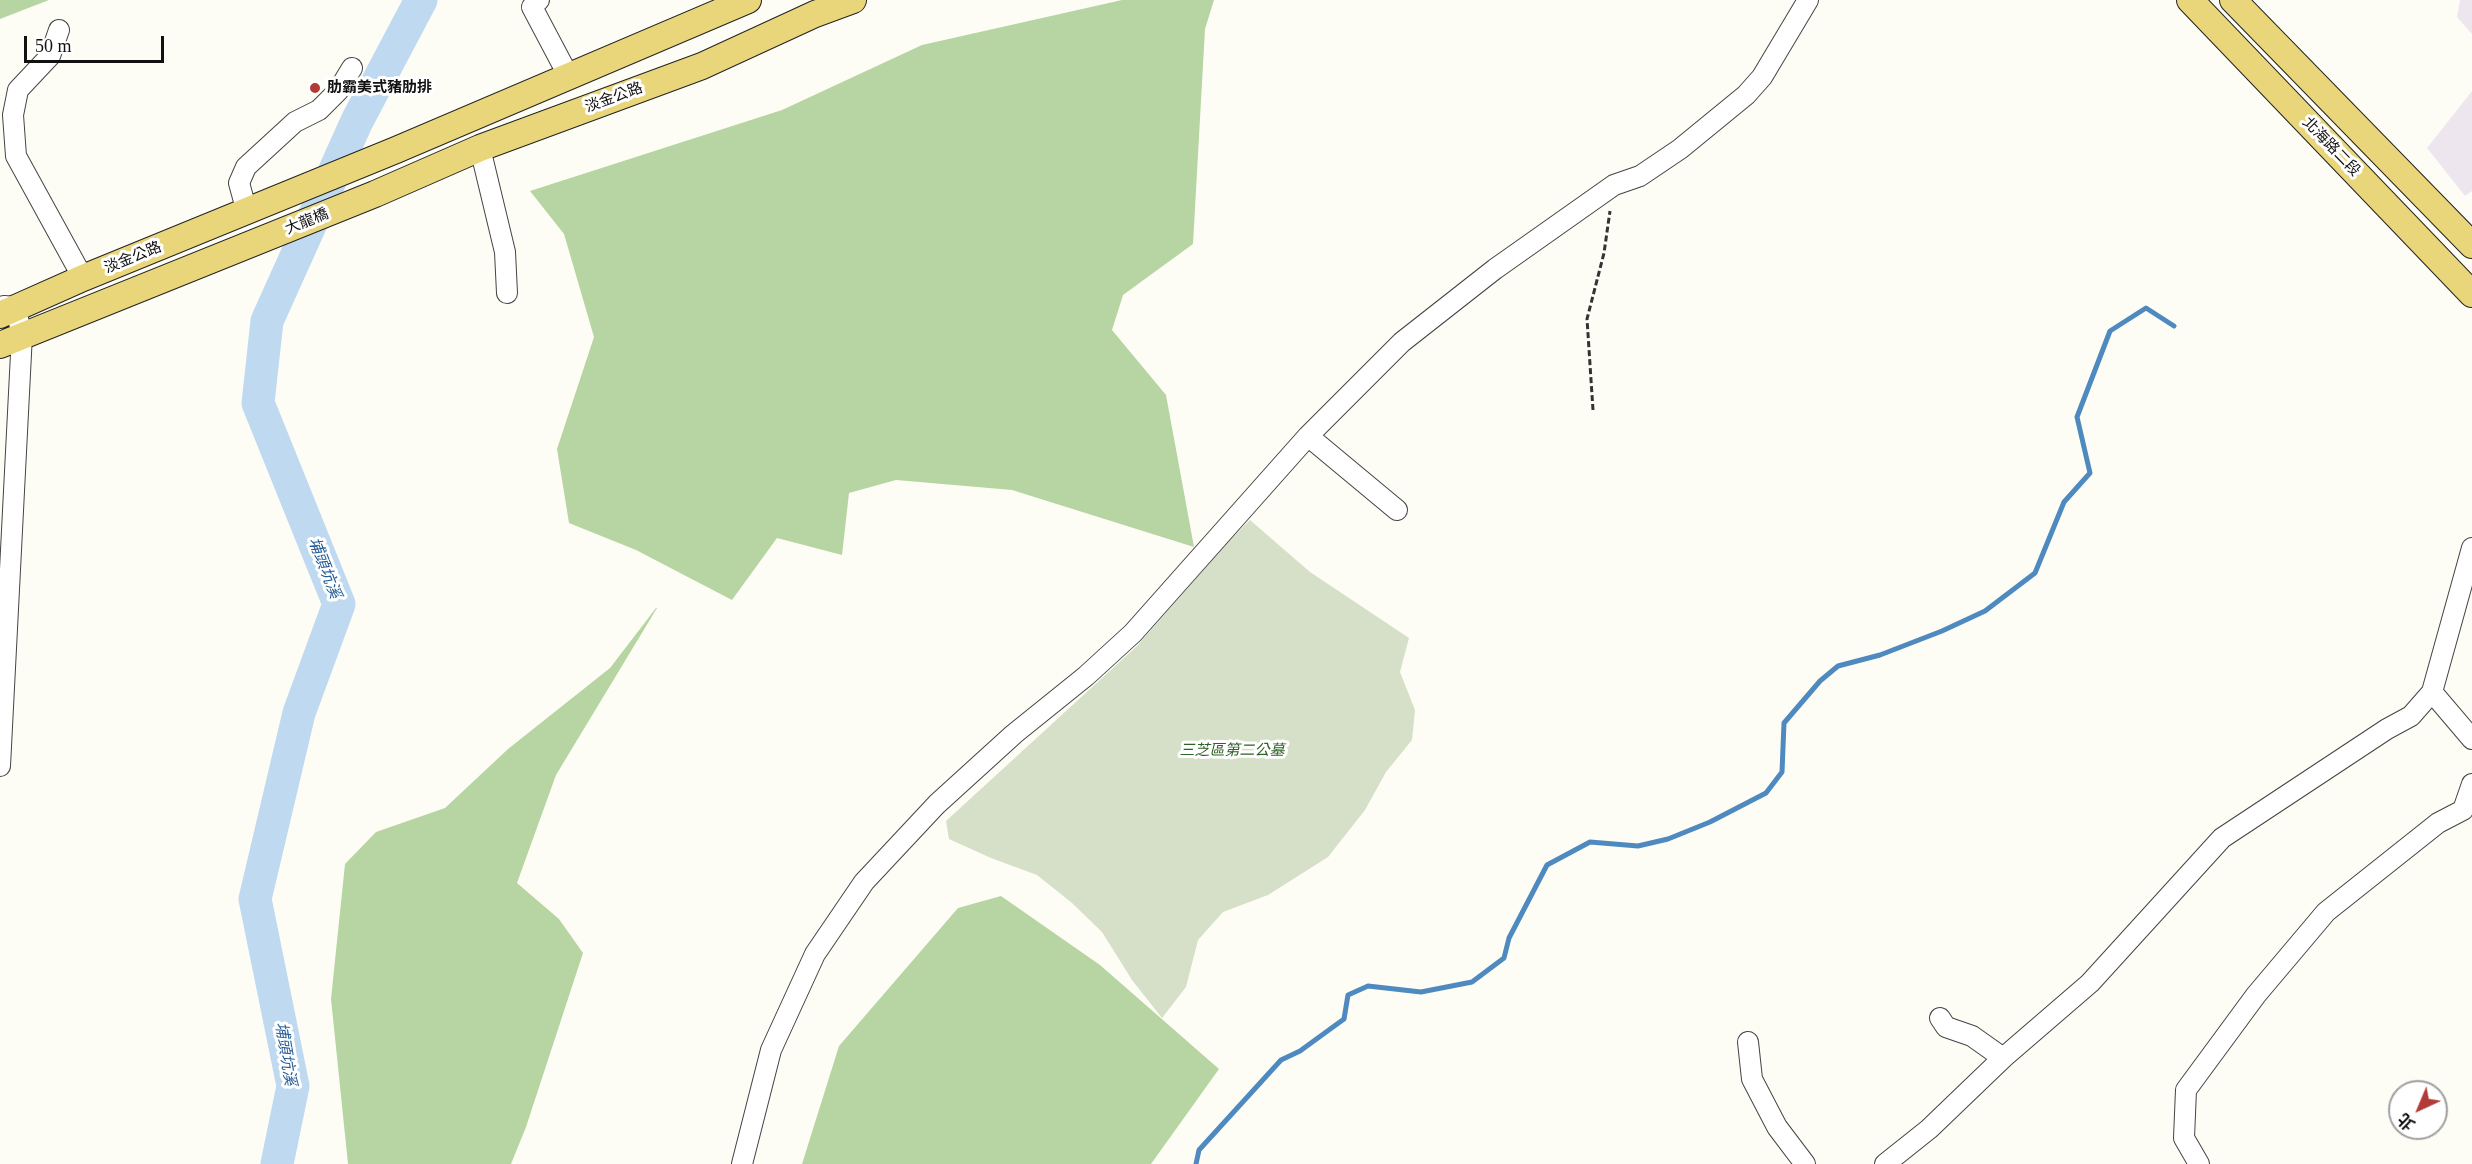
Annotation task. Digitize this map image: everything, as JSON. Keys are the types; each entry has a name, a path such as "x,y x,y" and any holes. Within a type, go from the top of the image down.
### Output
{"main road":[{"path":"257,207 748,0"},
{"name":"淡金公路","path":"375,194 480,148 702,66 812,7 853,0"},
{"name":"北海路二段","path":"2190,0 2472,294"},
{"path":"2233,0 2472,245"},
{"name":"大龍橋","path":"238,250 375,194"},
{"name":"淡金公路","path":"5,309 257,207"},
{"name":"淡金公路","path":"11,339 238,250"}],"street":[{"path":"539,0 532,7 568,77"},
{"path":"742,1164 771,1050 815,954 864,882 937,804 1014,734 1086,676 1133,633 1308,436 1402,342 1495,269 1614,186 1640,177 1680,149 1746,95 1762,77 1808,0"},
{"path":"59,30 50,56 18,90 13,115 16,156 83,278"},
{"path":"257,207 239,183 246,167 295,122 319,110 338,91 352,68"},
{"path":"480,148 506,252 507,293"},
{"path":"0,766 11,339 5,309"},
{"path":"1308,436 1397,510"},
{"path":"1885,1164 1929,1129 2003,1058 2090,983 2222,838 2387,729 2411,716 2432,692 2472,548"},
{"path":"2432,692 2472,739"},
{"path":"2199,1164 2184,1137 2186,1090 2256,995 2326,912 2438,823 2463,810 2472,784"},
{"path":"1940,1018 1946,1027 1972,1036 2003,1058"},
{"path":"1748,1042 1752,1079 1777,1127 1805,1164"}],"path":[{"path":"1593,410 1587,319 1604,253 1614,186"}],"shaded area":[{"path":"2460,0 2472,0 2472,34 2457,17"},
{"path":"2472,91 2472,191 2465,196 2427,148"}],"green space":[{"path":"0,0 49,0 0,19"},
{"path":"1122,0 1214,0 1205,29 1193,244 1123,295 1112,330 1166,395 1194,547 1012,490 896,480 849,493 842,555 777,538 732,600 636,550 569,523 557,449 594,337 564,234 530,191 782,110 922,45"},
{"name":"三芝區第二公墓","path":"1250,520 1310,572 1409,638 1400,672 1415,710 1412,740 1386,772 1365,810 1328,857 1268,895 1223,912 1198,940 1186,987 1162,1018 1132,980 1102,932 1072,903 1037,875 949,839 946,821 1137,646"},
{"path":"656,608 556,775 517,883 559,919 583,953 526,1127 511,1164 348,1164 331,999 345,864 376,832 445,808 508,749 610,668"},
{"path":"1001,896 1100,965 1219,1069 1151,1164 802,1164 839,1046 958,908"}],"waterway":[{"name":"埔頭坑溪","path":"277,1164 293,1086 255,899 299,713 339,604 258,403 267,321 357,121 421,0"},
{"path":"1196,1164 1199,1150 1281,1060 1300,1051 1344,1019 1348,995 1368,986 1421,992 1472,982 1504,958 1509,938 1547,865 1590,842 1638,846 1668,839 1710,822 1766,793 1782,772 1784,723 1820,681 1838,666 1880,655 1942,631 1985,611 2035,573 2064,502 2090,473 2077,417 2110,331 2146,308 2174,326"}],"place":[{"name":"肋霸美式豬肋排","path":"315,88"}]}
